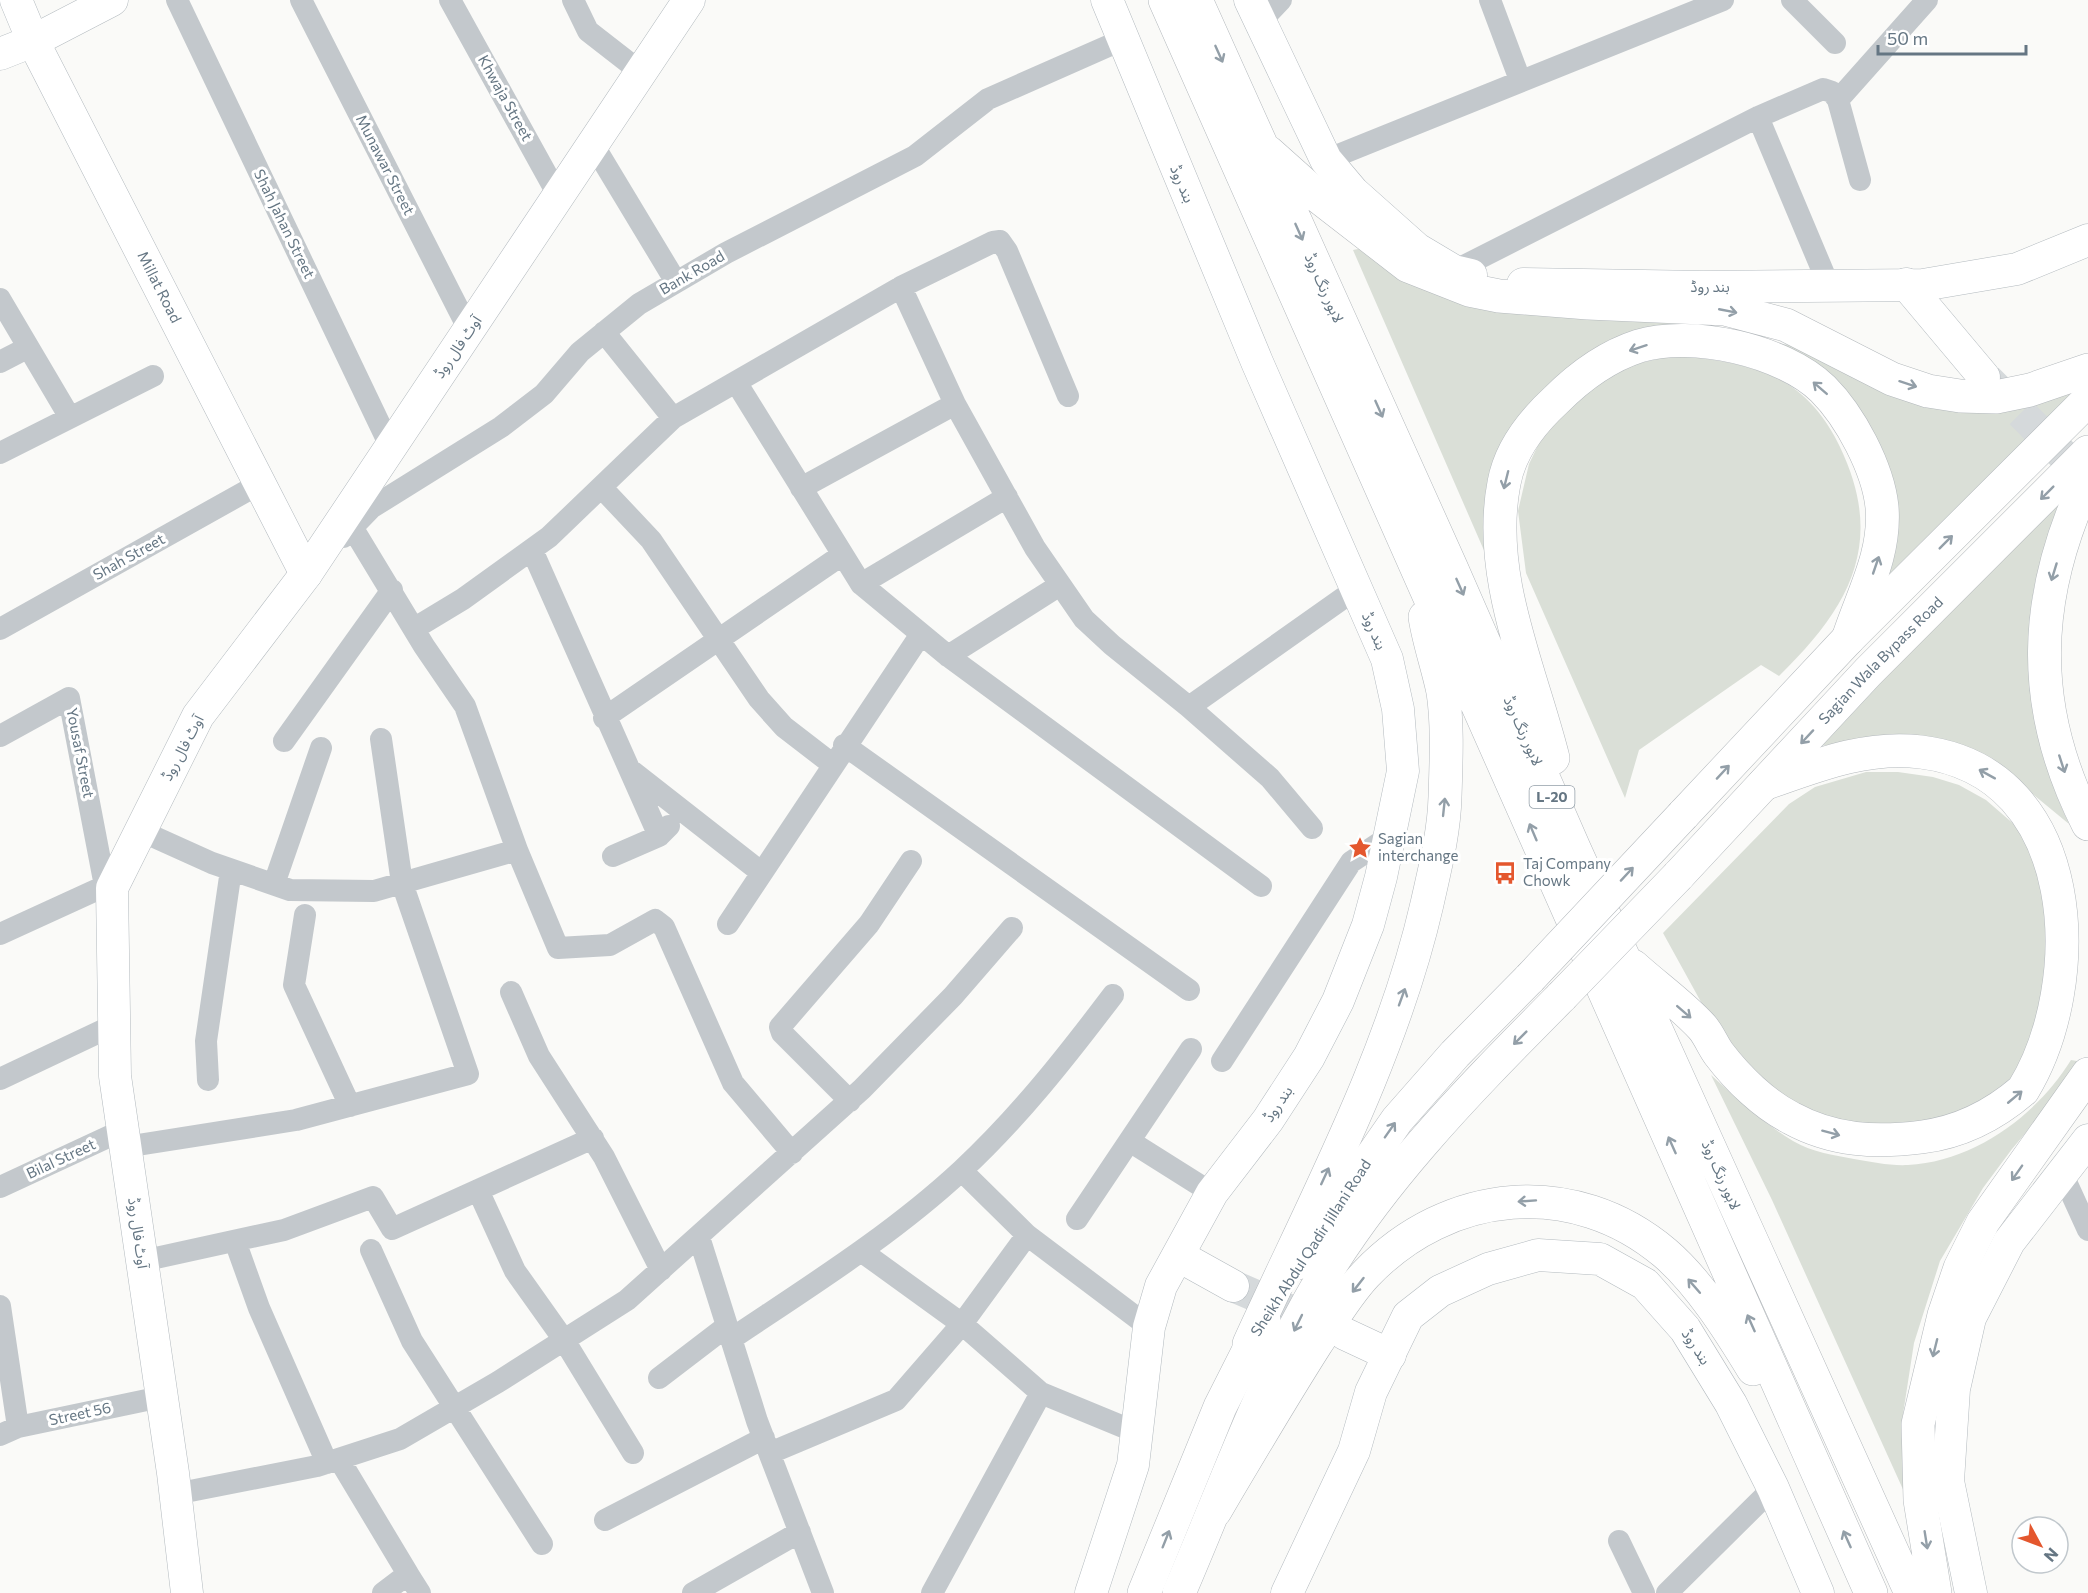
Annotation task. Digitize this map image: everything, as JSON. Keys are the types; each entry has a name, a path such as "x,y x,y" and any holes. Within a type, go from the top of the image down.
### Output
{"main road":[{"name":"Millat Road","path":"16,0 33,41 306,574"},
{"path":"0,54 33,41 112,0"},
{"name":"آوٹ فال روڈ","path":"187,1593 115,1076 109,887 141,831 198,716 306,574 690,0"},
{"name":"بند روڈ","path":"1091,1593 1133,1465 1149,1327 1161,1287 1212,1192 1268,1120 1304,1066 1338,1001 1368,925 1403,771 1398,709 1387,659 1252,351 1107,0"},
{"name":"لاہور رنگ روڈ","path":"1166,0 1415,561 1564,906 1871,1593"},
{"name":"لاہور رنگ روڈ","path":"1196,0 1258,143 1451,567 1574,849 1911,1593"},
{"name":"بند روڈ","path":"1255,11 1326,160 1353,192 1384,223 1417,249 1454,271 1509,284 1923,285 2017,269 2088,240"},
{"path":"1258,143 1314,195 1393,256 1408,266 1469,290 1499,296 1588,303 1725,309 1786,325 1892,379 1928,391 1960,396 1996,397 2030,390 2088,370"},
{"path":"1906,284 1984,377"},
{"path":"1574,849 1550,745 1510,603 1502,567 1501,535 1504,483 1518,445 1544,411 1577,379 1610,359 1639,346 1676,339 1712,341 1750,350 1786,365 1822,388 1846,417 1869,459 1882,506 1880,553 1848,639"},
{"path":"1848,639 2088,400"},
{"name":"Sagian Wala Bypass Road","path":"1678,876 1868,672 2088,452"},
{"path":"2088,478 2072,515 2050,584 2044,668 2048,707 2062,766 2088,824"},
{"path":"1250,1344 1363,1093 1393,1020 1409,977 1440,849 1445,797 1443,693 1431,653 1415,561"},
{"name":"Sheikh Abdul Qadir Jillani Road","path":"1144,1593 1220,1407 1250,1344 1335,1206 1397,1120 1455,1054 1530,978 1848,639"},
{"path":"1625,959 1703,1028 1718,1053 1745,1084 1790,1118 1858,1141 1946,1134 1985,1118 2040,1075 2063,1044 2083,998 2088,958 2086,922 2080,890 2062,849 2038,813 2008,786 1969,764 1922,752 1876,751 1846,756 1764,784"},
{"name":"Sheikh Abdul Qadir Jillani Road","path":"1179,1593 1271,1379 1308,1303 1338,1254 1408,1161 1459,1101 1678,876"},
{"path":"1935,1593 1920,1500 1918,1424 1944,1315 1960,1268 1983,1222 2088,1074"},
{"path":"1971,1593 1948,1481 1954,1389 1970,1318 2009,1242 2088,1140"},
{"path":"1215,1511 1305,1360 1366,1274 1400,1244 1444,1220 1492,1203 1541,1200 1591,1211 1630,1228 1667,1254 1720,1317 1811,1455"},
{"name":"بند روڈ","path":"1287,1593 1354,1451 1371,1392 1408,1316 1440,1291 1488,1269 1538,1255 1599,1259 1645,1284 1685,1329 1731,1404 1773,1488 1818,1593"},
{"path":"1179,1256 1233,1286"},
{"path":"1345,1334 1390,1355"}],"street":[{"name":"Shah Jahan Street","path":"177,0 391,448"},
{"name":"Munawar Street","path":"301,0 469,330"},
{"name":"Khwaja Street","path":"450,0 560,197"},
{"path":"573,0 588,31 642,74"},
{"path":"1255,11 1281,0"},
{"path":"1490,0 1520,80"},
{"path":"1326,160 1723,0"},
{"path":"1792,0 1835,43"},
{"path":"1838,100 1927,0"},
{"name":"Bank Road","path":"306,574 371,508 501,427 544,394 580,352 639,304 726,253 915,156 988,99 1124,39"},
{"path":"1454,271 1758,117 1823,88 1832,92 1838,100 1860,180"},
{"path":"1758,117 1829,286"},
{"path":"594,146 676,282"},
{"path":"415,628 463,599 532,550 602,488 673,418 901,287 977,248 1000,241 1007,251 1068,396"},
{"path":"901,287 955,404 1035,548 1084,619 1112,645 1189,706 1270,778 1312,828"},
{"path":"0,299 69,416"},
{"path":"604,332 673,418"},
{"path":"0,362 27,348"},
{"path":"0,453 69,416 153,376"},
{"path":"736,382 861,584 948,656 1261,886"},
{"path":"801,488 955,404"},
{"name":"Shah Street","path":"0,629 259,484"},
{"path":"602,488 651,540 687,590 717,640 759,699 784,728 838,755 1189,990"},
{"path":"861,584 1007,497"},
{"path":"352,527 465,706 517,849 558,948 610,945 655,920 664,927 733,1083 792,1154"},
{"path":"532,550 604,718 659,836"},
{"path":"604,718 842,555"},
{"path":"948,656 1060,585"},
{"path":"1189,706 1356,589"},
{"path":"284,741 392,590"},
{"path":"728,924 838,755 921,634"},
{"name":"Yousaf Street","path":"0,736 69,698 109,887"},
{"path":"381,739 402,883"},
{"path":"274,884 321,748"},
{"path":"629,770 762,873"},
{"path":"613,856 659,836 683,812"},
{"path":"141,831 231,870 290,890 374,891 517,849"},
{"path":"1222,1061 1351,862 1390,836"},
{"path":"850,1101 782,1033 780,1027 869,924 910,861"},
{"path":"208,1080 206,1041 231,870"},
{"name":"Bilal Street","path":"0,1187 124,1139 296,1120 468,1074 402,883"},
{"path":"0,934 109,887"},
{"path":"305,915 294,985 350,1106"},
{"path":"175,1494 333,1461 400,1439 627,1300 850,1101 953,996 1012,928"},
{"path":"511,992 539,1056 593,1138 661,1270"},
{"path":"659,1378 861,1251 962,1171 1049,1080 1113,995"},
{"path":"0,1079 114,1025"},
{"path":"1077,1219 1131,1142 1191,1049"},
{"path":"142,1261 284,1230 373,1197 392,1229 593,1138"},
{"path":"1131,1142 1212,1192"},
{"path":"962,1171 1027,1234 1149,1327"},
{"path":"2062,1173 2088,1230"},
{"path":"478,1190 515,1271 564,1340 633,1454"},
{"path":"605,1520 767,1446 896,1400 962,1324 1027,1234"},
{"path":"699,1237 767,1446 823,1593"},
{"path":"235,1241 259,1308 333,1461 414,1584 383,1593"},
{"path":"371,1250 412,1341 542,1544"},
{"path":"861,1251 962,1324 1041,1393 1138,1433"},
{"path":"0,1307 9,1431"},
{"path":"932,1593 1041,1393"},
{"name":"Street 56","path":"9,1431 161,1397"},
{"path":"1667,1593 1773,1488"},
{"path":"693,1593 800,1532"},
{"path":"1619,1541 1644,1593"}],"shaded area":[{"path":"1378,245 1408,266 1670,306 1704,325 1544,411 1486,555 1353,250"},
{"path":"1821,343 1928,391 2070,376 2088,399 1848,639 1869,585 1869,459 1773,345"},
{"path":"1675,355 1724,362 1760,371 1794,388 1812,405 1828,425 1840,447 1853,482 1860,514 1860,543 1853,572 1842,599 1825,625 1804,650 1779,676 1761,665 1639,750 1625,798 1526,573 1518,511 1529,464 1541,439 1584,391 1627,366"},
{"path":"2067,495 2040,563 2029,629 2029,662 2031,696 2037,729 2045,761 2069,824 2006,772 1874,738 1820,746 1846,717"},
{"path":"1866,772 1898,772 1933,777 1959,785 1986,800 2023,832 2063,929 2023,1069 1999,1090 1949,1120 1927,1125 1837,1124 1782,1099 1732,1048 1701,1002 1663,933 1789,804 1815,787"},
{"path":"2071,1060 2077,1061 2050,1104 1983,1188 1940,1261 1914,1343 1901,1427 1906,1496 1772,1200 1711,1075 1761,1118 1800,1145 1846,1158 1881,1164 1908,1165 1933,1162 1957,1155 2002,1132 2041,1099"}],"tunnel":[{"path":"1987,379 2088,480"},
{"path":"1233,1286 1326,1326"}],"place":[{"name":"Sagian interchange","path":"1360,848"},
{"name":"Taj Company Chowk","path":"1505,873"}]}
